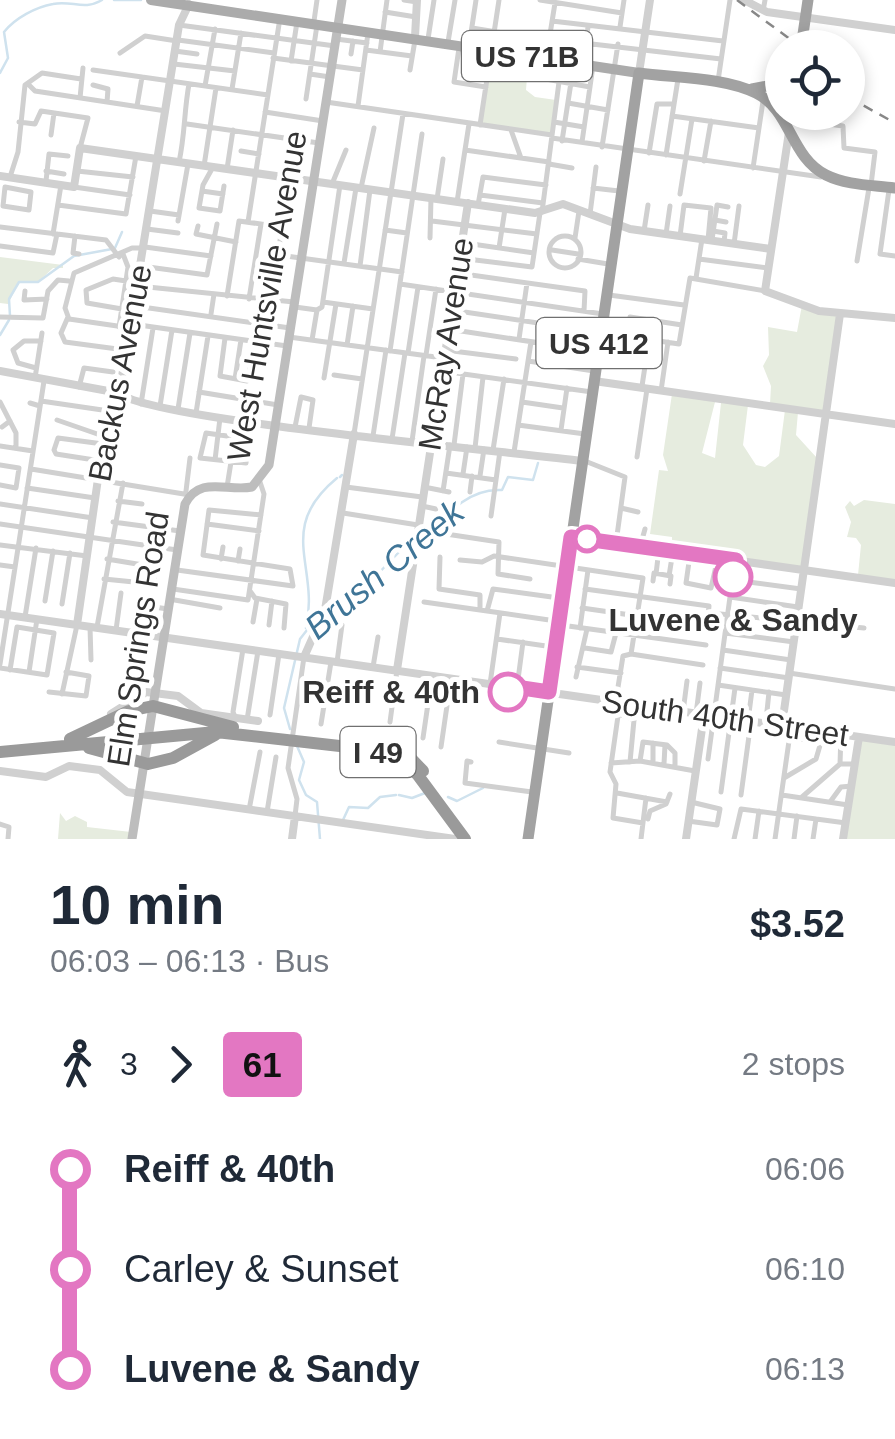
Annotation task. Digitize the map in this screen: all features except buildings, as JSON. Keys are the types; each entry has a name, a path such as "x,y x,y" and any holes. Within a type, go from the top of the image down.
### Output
{"highway":[{"path":"804,30 808,0"},
{"name":"US 71B","path":"636,76 717,84 760,94"},
{"name":"US 412","path":"528,839 636,76"},
{"path":"765,92 760,94 765,98"},
{"path":"795,130 809,163 835,179 892,188"},
{"path":"65,739 155,701 232,726"},
{"path":"65,739 144,764 168,760 232,726"},
{"name":"I 49","path":"232,726 390,756 427,783 468,839"},
{"name":"I 49","path":"0,749 65,739 232,726 296,728 381,748 425,774 468,839"},
{"path":"296,728 321,728"},
{"path":"377,740 401,748 425,774"}],"main road":[{"name":"US 71B","path":"151,0 428,39 636,76"},
{"name":"West Huntsville Avenue","path":"260,482 268,470 276,424 342,0"},
{"path":"188,493 205,486 246,488 260,482"},
{"name":"Elm Springs Road","path":"132,839 188,493"}],"street":[{"path":"306,100 317,0"},
{"path":"380,52 387,0"},
{"path":"404,0 417,1 410,70"},
{"path":"428,39 434,0"},
{"path":"454,0 459,44 454,82 486,87"},
{"path":"459,44 472,28 476,0"},
{"path":"480,125 499,0"},
{"path":"540,0 622,13"},
{"path":"600,10 602,0"},
{"path":"620,26 624,0"},
{"path":"636,76 650,0"},
{"path":"717,84 730,0"},
{"path":"744,0 763,11 895,30"},
{"path":"763,11 765,0"},
{"path":"546,59 555,1"},
{"name":"Backus Avenue","path":"62,694 105,440 114,429 120,402 185,5"},
{"path":"386,12 416,16"},
{"path":"248,222 280,17"},
{"path":"291,61 297,19"},
{"path":"552,22 620,26 724,41"},
{"path":"180,24 314,43 353,41 380,52 412,56"},
{"path":"582,144 590,87 588,27"},
{"path":"472,28 509,34 506,52"},
{"path":"205,86 214,29"},
{"path":"358,106 369,30"},
{"path":"232,90 242,33"},
{"path":"120,53 145,36 239,48 331,71"},
{"path":"549,39 604,48 618,44 721,59"},
{"path":"351,54 353,41"},
{"path":"602,147 618,44"},
{"path":"562,141 571,84 604,48"},
{"path":"175,51 197,54"},
{"path":"518,75 521,55"},
{"path":"173,64 235,72"},
{"path":"80,98 83,68"},
{"path":"489,68 590,87"},
{"path":"94,70 268,95"},
{"path":"310,74 363,70"},
{"path":"5,187 31,192 29,210 4,207 5,176 18,154 18,122 28,83 42,73 82,79"},
{"path":"137,106 142,77"},
{"path":"666,156 678,79"},
{"path":"459,258 530,268 543,210 559,82"},
{"path":"28,83 35,91 166,110"},
{"path":"150,210 179,218 188,84"},
{"path":"93,85 108,89 106,102"},
{"path":"202,191 224,190 220,212 199,208 202,191 208,166 216,88"},
{"path":"753,168 760,128 760,94"},
{"path":"326,102 562,141 835,179"},
{"path":"649,154 658,103 674,104"},
{"path":"568,104 608,110"},
{"path":"18,122 36,123 40,112 88,118 74,187"},
{"path":"265,112 323,121"},
{"path":"51,135 54,113"},
{"path":"292,839 295,816 290,750 296,728 298,656 325,610 403,114"},
{"path":"70,124 71,116"},
{"path":"672,116 760,128"},
{"path":"680,194 692,118"},
{"path":"704,161 711,121"},
{"path":"554,122 584,127"},
{"path":"188,124 320,143"},
{"path":"457,202 470,124"},
{"path":"344,264 374,128"},
{"path":"227,169 233,130"},
{"path":"512,130 521,158"},
{"path":"764,291 789,130"},
{"path":"843,130 844,148 875,152 857,261"},
{"path":"373,436 422,134"},
{"path":"312,340 317,310 323,302 336,185 346,150"},
{"path":"466,150 572,168"},
{"path":"82,151 543,210"},
{"path":"241,151 258,154"},
{"path":"45,178 49,154 68,156"},
{"path":"58,205 124,214 136,156"},
{"path":"443,159 428,218 537,234"},
{"path":"590,214 596,167"},
{"path":"77,171 133,176"},
{"path":"5,176 45,178 64,174"},
{"path":"475,201 483,176 546,184"},
{"path":"45,178 61,185 130,195"},
{"path":"0,246 53,254 61,185"},
{"path":"360,266 365,227 363,188"},
{"path":"593,188 622,192"},
{"path":"892,188 880,254 895,256"},
{"path":"475,201 505,209 543,210 559,204 644,231 771,249"},
{"name":"McRay Avenue","path":"390,722 464,225 475,201"},
{"path":"644,231 648,205"},
{"path":"680,236 684,205 711,208 709,238"},
{"path":"451,310 679,344 684,306 717,205 728,207"},
{"path":"666,234 670,206"},
{"path":"729,243 740,206"},
{"path":"499,264 505,209"},
{"path":"575,238 579,210"},
{"path":"886,210 895,212"},
{"path":"715,220 726,222"},
{"path":"228,296 240,221 282,228 268,322"},
{"path":"430,238 432,221"},
{"path":"141,266 207,275 217,224"},
{"path":"249,299 261,224"},
{"path":"351,225 365,227"},
{"path":"198,226 196,234 236,242"},
{"path":"0,227 108,240 128,264 119,327"},
{"path":"147,229 178,233"},
{"path":"385,230 408,233"},
{"path":"555,235 580,240 574,269 552,265 552,250 555,235"},
{"path":"75,236 73,253 79,254"},
{"path":"472,244 534,253"},
{"path":"128,351 63,341 69,281 76,272 144,248 211,256"},
{"path":"552,250 611,264"},
{"path":"279,255 402,272"},
{"path":"699,259 768,268"},
{"path":"457,273 586,292 584,311"},
{"path":"693,278 764,291 814,310 895,318"},
{"path":"122,309 88,304 86,290 112,280 126,280"},
{"path":"0,317 43,318 56,281 69,281"},
{"path":"518,340 528,283"},
{"path":"400,284 603,314"},
{"path":"138,286 317,310"},
{"path":"392,439 418,286"},
{"path":"412,441 436,289"},
{"path":"25,291 24,300 47,298"},
{"path":"211,314 214,294"},
{"path":"606,294 684,306"},
{"path":"323,302 373,309"},
{"path":"324,378 336,304"},
{"path":"135,306 268,322 289,337"},
{"path":"347,345 353,306"},
{"path":"776,839 790,738 786,695 840,314"},
{"path":"68,317 119,327 256,342 289,337 425,356 516,359"},
{"path":"628,336 630,317 682,325"},
{"path":"141,405 153,328"},
{"path":"448,329 573,348"},
{"path":"570,368 576,329"},
{"path":"160,408 172,330"},
{"path":"178,410 190,333"},
{"path":"196,413 208,336"},
{"path":"10,670 17,627 54,633 47,675 10,670 0,666 4,614 40,403 36,368 41,337 13,350 18,363 36,368"},
{"path":"225,338 220,376 247,381 256,342"},
{"path":"234,379 241,340"},
{"path":"637,458 649,340"},
{"path":"514,452 531,342"},
{"path":"661,390 668,342"},
{"path":"328,358 338,359"},
{"path":"528,361 570,368 594,381 895,424"},
{"path":"79,387 84,368 114,372"},
{"path":"0,371 79,387 120,402"},
{"path":"442,371 567,388 594,381"},
{"path":"346,487 423,497 446,491 463,374"},
{"path":"334,375 362,378"},
{"path":"483,376 484,449 496,480 491,516"},
{"path":"470,492 504,379"},
{"path":"561,431 567,388"},
{"path":"199,392 278,405"},
{"path":"294,426 301,397 313,400 308,428"},
{"path":"0,402 17,436 16,448"},
{"path":"30,403 120,402 582,461 624,476 616,544"},
{"path":"522,402 564,408"},
{"path":"215,460 220,417"},
{"path":"57,420 105,440"},
{"path":"2,427 10,421"},
{"path":"518,425 586,434"},
{"path":"203,433 218,434 248,439 245,464 200,457 203,433"},
{"path":"227,487 235,436"},
{"path":"101,461 55,454 54,450 58,438 105,440"},
{"path":"0,446 33,451"},
{"path":"463,475 484,449"},
{"path":"30,468 188,493 190,458"},
{"path":"0,466 19,468 16,488 0,486"},
{"path":"446,473 496,480"},
{"path":"18,477 28,479"},
{"path":"91,660 94,643 88,637 123,482"},
{"name":"West Huntsville Avenue","path":"171,589 248,600 264,494 260,482"},
{"path":"27,488 96,498"},
{"path":"423,497 436,508"},
{"path":"118,501 142,504"},
{"path":"0,506 92,518"},
{"path":"621,508 638,512"},
{"path":"136,633 140,605 171,589 252,581 290,586 295,582 291,570 203,554 210,510 261,515"},
{"path":"343,514 418,525"},
{"path":"112,522 180,531"},
{"path":"0,524 177,550"},
{"path":"206,524 259,531"},
{"path":"640,547 645,528"},
{"path":"446,534 498,541 498,574 530,578"},
{"path":"571,537 895,583"},
{"path":"0,546 87,556"},
{"path":"221,558 223,546"},
{"path":"25,618 36,548"},
{"path":"238,561 240,549"},
{"path":"659,549 654,577 669,580 672,551"},
{"path":"45,601 53,550"},
{"path":"62,604 70,553"},
{"path":"690,554 686,583 711,588 718,557"},
{"path":"440,557 438,588 480,595 483,610"},
{"path":"460,560 482,562 500,557 643,578 631,654"},
{"path":"104,579 153,586 156,567 106,560"},
{"path":"686,839 704,715 718,685 736,560"},
{"path":"0,564 15,567"},
{"path":"584,648 582,608 588,570"},
{"path":"155,576 171,589 220,608"},
{"path":"733,580 801,589"},
{"path":"483,610 493,589 562,598"},
{"path":"585,590 796,625 810,620 864,628"},
{"path":"250,592 257,599 286,604 284,628"},
{"path":"116,630 121,594"},
{"path":"730,597 798,607"},
{"path":"253,622 257,599"},
{"path":"268,625 272,601"},
{"path":"424,602 706,645"},
{"path":"582,608 706,626 709,610"},
{"path":"490,684 500,613"},
{"name":"South 40th Street","path":"4,614 786,726 840,740 860,737 895,742"},
{"path":"29,672 38,619"},
{"path":"321,728 342,625"},
{"path":"576,677 580,648 612,651 616,632"},
{"path":"725,632 794,642"},
{"path":"374,667 378,637"},
{"path":"497,638 555,647"},
{"path":"517,687 523,642"},
{"path":"243,648 232,726 258,721"},
{"path":"723,650 791,660"},
{"path":"248,720 258,651"},
{"path":"270,715 278,654"},
{"path":"670,794 668,802 645,817 613,818 616,793 611,763 624,655 703,664"},
{"path":"577,667 621,673"},
{"path":"720,668 895,689"},
{"path":"597,679 598,670"},
{"path":"49,692 86,696 89,676 66,672"},
{"path":"424,738 432,676"},
{"path":"441,747 451,678"},
{"path":"683,712 687,681"},
{"path":"700,683 708,759"},
{"path":"718,685 786,695"},
{"path":"722,792 735,688"},
{"path":"741,795 752,690"},
{"path":"767,711 769,692"},
{"path":"618,716 634,720 630,762"},
{"path":"616,728 633,730"},
{"path":"843,839 860,737"},
{"path":"790,738 840,740 840,764"},
{"path":"614,740 631,741"},
{"path":"808,750 811,740"},
{"path":"499,742 568,753"},
{"path":"784,778 816,759 822,742"},
{"path":"640,760 642,743 664,745 674,750 675,766"},
{"path":"652,762 654,744"},
{"path":"664,745 664,764"},
{"path":"613,752 630,750"},
{"path":"249,810 260,752"},
{"path":"267,812 276,757"},
{"path":"611,763 640,760 696,771"},
{"path":"471,762 467,762 465,782 535,792"},
{"path":"802,798 840,764 855,764"},
{"path":"0,770 46,777 70,766 100,770 124,790 139,793 455,839"},
{"path":"830,802 841,787 852,786"},
{"path":"616,793 668,802"},
{"path":"782,795 849,805"},
{"path":"640,839 646,798"},
{"path":"688,821 717,825 719,807 691,802"},
{"path":"734,839 740,809 846,824"},
{"path":"636,810 645,817"},
{"path":"755,839 759,811"},
{"path":"794,839 798,816"},
{"path":"815,839 816,819"},
{"path":"0,824 8,827 8,839"}],"shaded area":[{"path":"489,69 527,77 526,90 535,97 556,100 552,135 480,125"},
{"path":"0,257 63,268 53,268 38,282 19,282 8,304 0,303"},
{"path":"802,305 839,315 825,412 770,404 771,386 763,366 769,355 768,327 797,332"},
{"path":"672,394 715,402 702,453 715,458 721,403 748,405 743,445 756,465 765,467 779,456 785,410 798,412 796,435 817,458 801,567 672,549 672,537 650,534 659,470 668,471 663,455"},
{"path":"864,500 895,504 895,581 858,575 861,545 856,538 847,537 851,522 845,507 850,501 854,506"},
{"path":"860,737 895,742 895,839 843,839"},
{"path":"60,813 66,821 75,816 87,822 87,827 131,832 130,839 58,839"}],"waterway":[{"path":"0,73 8,58 4,32 20,18 53,4 89,5 102,0"},
{"path":"114,0 141,0"},
{"path":"115,248 122,232"},
{"path":"10,316 9,299 19,282 38,282 74,256 112,249"},
{"path":"0,335 9,320"},
{"name":"Brush Creek","path":"421,546 465,500 502,490 508,477 533,480 538,463"},
{"path":"306,628 309,606 304,532 318,497 337,478"},
{"name":"Brush Creek","path":"290,729 284,708 300,639 307,630 323,627 400,551 413,546"},
{"name":"Brush Creek","path":"297,746 304,762 299,780 306,795 317,802 320,839"},
{"path":"448,797 457,801 483,788"},
{"path":"399,795 412,798 425,793"},
{"path":"343,820 349,807 368,808 380,797 396,795"}],"railway":[{"path":"737,0 778,30"},
{"path":"865,106 895,123"}],"bus line":[{"name":"61","path":"508,692 509,686 549,692 571,537 736,560 733,577"}],"place":[{"name":"Luvene & Sandy","path":"733,577"},
{"name":"Reiff & 40th","path":"508,692"}]}
